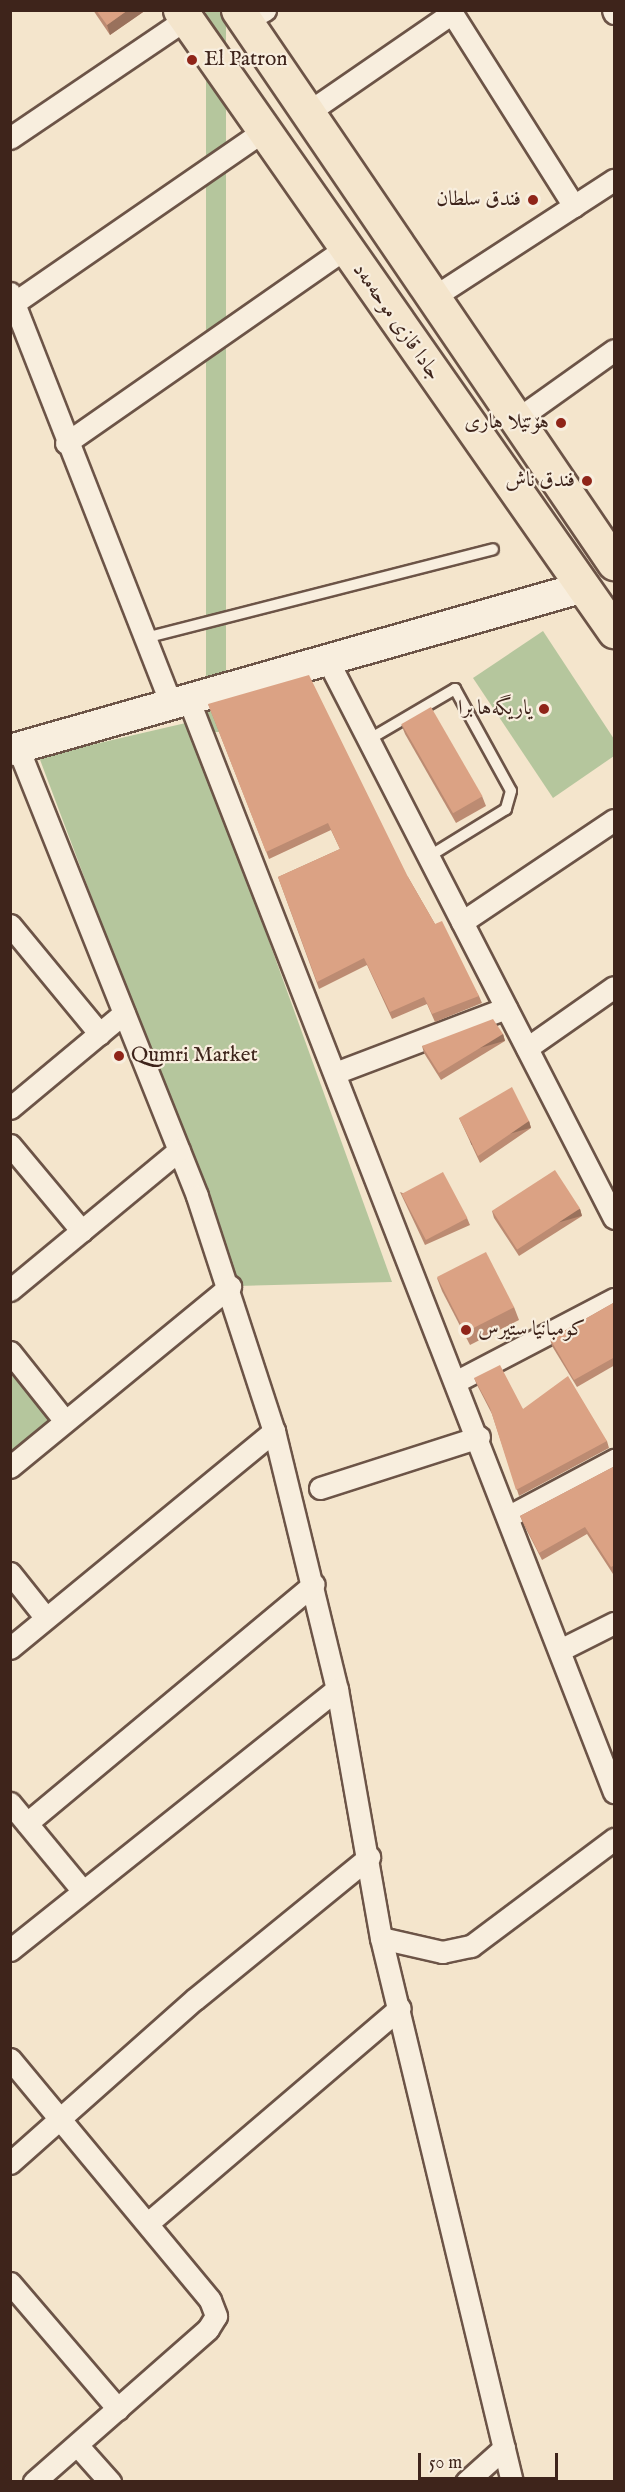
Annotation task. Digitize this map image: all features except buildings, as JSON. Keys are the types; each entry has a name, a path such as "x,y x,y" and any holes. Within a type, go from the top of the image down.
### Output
{"main road":[{"name":"جادا قازی موحەمەد","path":"249,14 307,113 615,563"},
{"name":"جادا قازی موحەمەد","path":"183,15 344,249 615,631"}],"street":[{"path":"307,113 451,12 574,206"},
{"path":"10,138 183,15"},
{"path":"263,131 12,298 66,443 145,638 180,703 335,1073 511,1515 560,1650 613,1783"},
{"path":"432,298 615,180"},
{"path":"66,443 344,249"},
{"path":"516,420 615,350"},
{"path":"512,2481 400,2008 381,1938 369,1857 337,1689 314,1584 274,1431 230,1286 179,1150 14,749 584,586"},
{"path":"328,661 615,1218"},
{"path":"462,922 615,820"},
{"path":"10,925 100,1034"},
{"path":"527,1048 615,987"},
{"path":"335,1073 506,1008"},
{"path":"10,1108 124,1013"},
{"path":"10,1145 82,1231"},
{"path":"10,1290 179,1150"},
{"path":"10,1467 64,1420 230,1286"},
{"path":"457,1381 615,1299"},
{"path":"10,1352 64,1420"},
{"path":"10,1648 274,1431"},
{"path":"320,1488 479,1437"},
{"path":"511,1515 615,1460"},
{"path":"10,1573 45,1617"},
{"path":"27,1823 314,1584"},
{"path":"560,1650 615,1623"},
{"path":"10,1950 82,1890 337,1689"},
{"path":"10,1803 82,1890"},
{"path":"381,1938 442,1952 471,1946 615,1839"},
{"path":"10,2163 63,2119 195,2000 369,1857"},
{"path":"148,2223 400,2008"},
{"path":"10,2059 63,2119 210,2300 216,2316 208,2330 34,2481"},
{"path":"14,2294 118,2409"},
{"path":"77,2445 111,2481"},
{"path":"466,2481 504,2448"}],"lane":[{"path":"145,638 493,549"},
{"path":"368,740 455,689 511,791 507,809 428,857"}],"green space":[{"path":"206,11 226,11 226,732 206,732"},
{"name":"یاریگەها برا","path":"543,631 614,739 614,756 553,798 473,678"},
{"path":"190,722 392,1282 238,1286 39,757"},
{"path":"10,1373 50,1420 10,1455"}],"place":[{"name":"El Patron","path":"192,60"},
{"name":"فندق سلطان","path":"533,200"},
{"name":"هۆتێلا هاری","path":"561,423"},
{"name":"فندق ناش","path":"587,481"},
{"name":"یاریگەها برا","path":"544,709"},
{"name":"Qumri Market","path":"119,1056"},
{"name":"كومبانيا ستيرس","path":"466,1330"}]}
